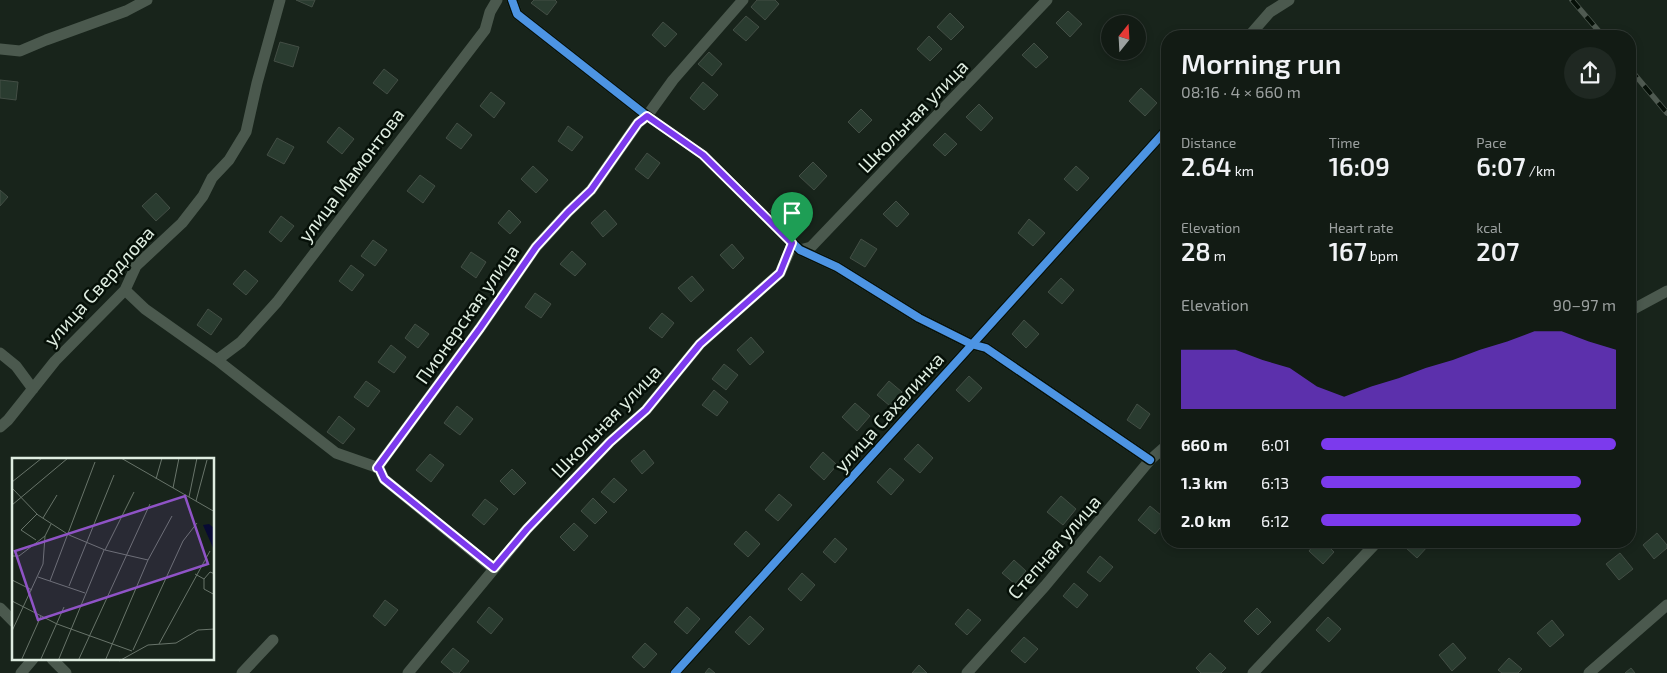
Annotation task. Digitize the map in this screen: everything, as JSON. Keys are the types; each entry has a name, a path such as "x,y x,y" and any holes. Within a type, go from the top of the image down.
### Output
{"street":[{"path":"0,49 20,51 126,11 147,0"},
{"name":"улица Свердлова","path":"0,428 56,361 125,290 136,266 182,223 203,196 212,178 229,160 246,132 257,83 280,0"},
{"name":"улица Мамонтова","path":"217,360 241,342 277,302 485,30 490,12 497,0"},
{"path":"512,0 517,14 647,116 703,155 796,246 837,267 919,318 971,344 986,348 1150,460"},
{"name":"Пионерская улица","path":"377,468 480,328 536,247 591,190 638,123 647,116 673,80 743,0"},
{"name":"Школьная улица","path":"408,673 527,529 603,448 646,410 700,344 780,273 796,246 811,248 1047,0"},
{"path":"1254,30 1270,12 1289,0"},
{"name":"улица Сахалинка","path":"675,673 1161,136"},
{"path":"125,290 145,309 217,360 336,453 379,468 384,479 494,568"},
{"path":"1636,308 1667,291"},
{"path":"0,353 16,366 33,389"},
{"name":"Степная улица","path":"967,673 1045,586 1150,460 1161,450"},
{"path":"1253,673 1371,548"},
{"path":"1589,673 1667,605"},
{"path":"0,608 12,620"},
{"path":"242,673 273,640"},
{"path":"21,673 32,660"},
{"path":"53,660 66,673"}],"building":[{"path":"296,0 315,0 312,7"},
{"path":"534,0 555,0 557,2 547,15 531,3"},
{"path":"757,0 775,0 779,4 765,20 751,7"},
{"path":"1068,11 1082,24 1070,37 1056,23"},
{"path":"950,13 964,27 951,40 937,27"},
{"path":"746,16 759,27 746,41 733,30"},
{"path":"663,22 677,34 665,47 652,35"},
{"path":"929,36 942,49 930,61 917,49"},
{"path":"280,42 299,47 293,67 274,61"},
{"path":"1034,43 1048,57 1036,68 1022,55"},
{"path":"709,52 722,64 712,76 698,64"},
{"path":"384,69 398,80 387,94 373,83"},
{"path":"0,80 18,82 16,100 0,98"},
{"path":"703,82 718,95 704,110 690,98"},
{"path":"1141,88 1157,103 1145,116 1129,101"},
{"path":"491,92 505,103 494,118 480,106"},
{"path":"979,104 993,118 981,131 966,117"},
{"path":"861,109 872,120 859,133 848,122"},
{"path":"457,123 472,135 461,149 446,138"},
{"path":"568,126 583,137 572,151 558,141"},
{"path":"339,127 354,139 342,154 327,142"},
{"path":"945,133 957,144 945,156 933,145"},
{"path":"277,138 294,147 284,164 267,155"},
{"path":"647,153 660,163 648,179 635,169"},
{"path":"813,162 827,176 814,190 799,176"},
{"path":"533,166 548,180 536,193 521,179"},
{"path":"1076,166 1089,178 1077,191 1064,179"},
{"path":"420,175 435,186 423,203 407,191"},
{"path":"0,190 8,197 0,206"},
{"path":"156,193 170,208 156,221 142,206"},
{"path":"783,199 797,213 783,228 768,213"},
{"path":"896,201 909,214 897,227 883,214"},
{"path":"509,210 521,222 510,234 498,223"},
{"path":"605,210 617,224 603,237 591,223"},
{"path":"281,216 294,226 281,242 269,232"},
{"path":"1029,219 1045,233 1033,246 1018,233"},
{"path":"861,239 877,249 865,267 850,258"},
{"path":"373,240 387,250 375,266 361,256"},
{"path":"732,244 744,258 733,269 720,255"},
{"path":"572,251 586,264 575,276 560,264"},
{"path":"471,252 486,262 476,278 461,267"},
{"path":"351,265 364,275 352,291 339,281"},
{"path":"245,270 258,281 246,295 233,284"},
{"path":"692,276 704,290 691,302 678,288"},
{"path":"1061,278 1074,290 1062,304 1048,292"},
{"path":"535,293 551,304 541,318 525,307"},
{"path":"208,309 222,319 211,335 197,325"},
{"path":"662,313 674,323 662,338 649,328"},
{"path":"1024,320 1039,334 1026,348 1012,334"},
{"path":"415,324 429,334 418,348 405,338"},
{"path":"751,337 764,352 750,365 737,350"},
{"path":"391,345 406,357 394,373 378,362"},
{"path":"724,364 738,375 726,390 712,379"},
{"path":"969,376 982,388 969,402 956,390"},
{"path":"366,381 380,391 368,407 354,397"},
{"path":"889,381 902,392 890,406 877,395"},
{"path":"714,390 728,402 717,416 702,405"},
{"path":"855,403 870,416 857,431 842,417"},
{"path":"1137,404 1150,414 1140,429 1127,420"},
{"path":"457,406 473,419 460,435 444,423"},
{"path":"339,416 355,429 343,444 327,432"},
{"path":"918,444 933,458 920,473 904,459"},
{"path":"644,450 654,463 642,474 631,461"},
{"path":"823,452 837,465 824,480 810,467"},
{"path":"430,454 444,465 431,482 416,470"},
{"path":"890,468 904,480 891,495 877,482"},
{"path":"512,469 526,483 514,495 500,481"},
{"path":"614,478 627,490 614,503 601,492"},
{"path":"779,494 792,505 778,521 765,510"},
{"path":"1061,496 1076,509 1063,525 1047,512"},
{"path":"593,498 607,512 595,524 581,511"},
{"path":"485,499 498,509 484,525 472,515"},
{"path":"1150,506 1161,515 1161,527 1155,534 1138,520"},
{"path":"574,523 588,536 574,551 560,537"},
{"path":"746,531 760,544 748,557 734,544"},
{"path":"1657,533 1667,545 1667,548 1654,559 1643,545"},
{"path":"835,538 847,549 835,563 823,552"},
{"path":"1311,548 1330,548 1334,552 1323,564 1309,551"},
{"path":"1406,548 1426,548 1417,558"},
{"path":"1620,553 1633,569 1619,580 1606,564"},
{"path":"1100,556 1113,567 1100,582 1087,572"},
{"path":"1014,560 1026,571 1015,584 1002,573"},
{"path":"802,573 815,585 801,601 788,589"},
{"path":"1074,583 1088,595 1077,608 1063,596"},
{"path":"385,600 398,610 385,626 373,616"},
{"path":"489,607 503,619 491,634 477,622"},
{"path":"687,607 700,619 687,634 674,622"},
{"path":"1257,608 1271,622 1258,635 1244,621"},
{"path":"968,609 981,620 967,635 955,624"},
{"path":"750,616 764,629 749,645 735,632"},
{"path":"1328,617 1341,629 1329,642 1316,630"},
{"path":"1552,620 1564,635 1550,647 1537,633"},
{"path":"1024,637 1038,649 1025,663 1011,651"},
{"path":"645,643 657,654 644,668 632,657"},
{"path":"1453,643 1466,658 1452,671 1439,655"},
{"path":"453,648 469,661 459,673 454,673 441,662"},
{"path":"1210,653 1226,668 1221,673 1201,673 1196,668"},
{"path":"1509,658 1522,669 1518,673 1502,673 1498,670"},
{"path":"919,665 927,673 912,673"},
{"path":"709,668 715,673 705,673"},
{"path":"1631,668 1635,673 1625,673"}],"railway":[{"path":"1572,0 1598,30"},
{"path":"1636,76 1667,113"}],"cycle path":[{"path":"512,0 517,14 647,116 703,155 800,250 837,267 919,318 971,344 986,348 1150,460"},
{"path":"675,673 1161,136"}],"route":[{"path":"647,116 703,155 792,243 780,273 700,344 646,410 610,442 527,529 494,568 384,479 379,468 377,468 480,328 536,247 591,190 638,123 647,116"}]}
